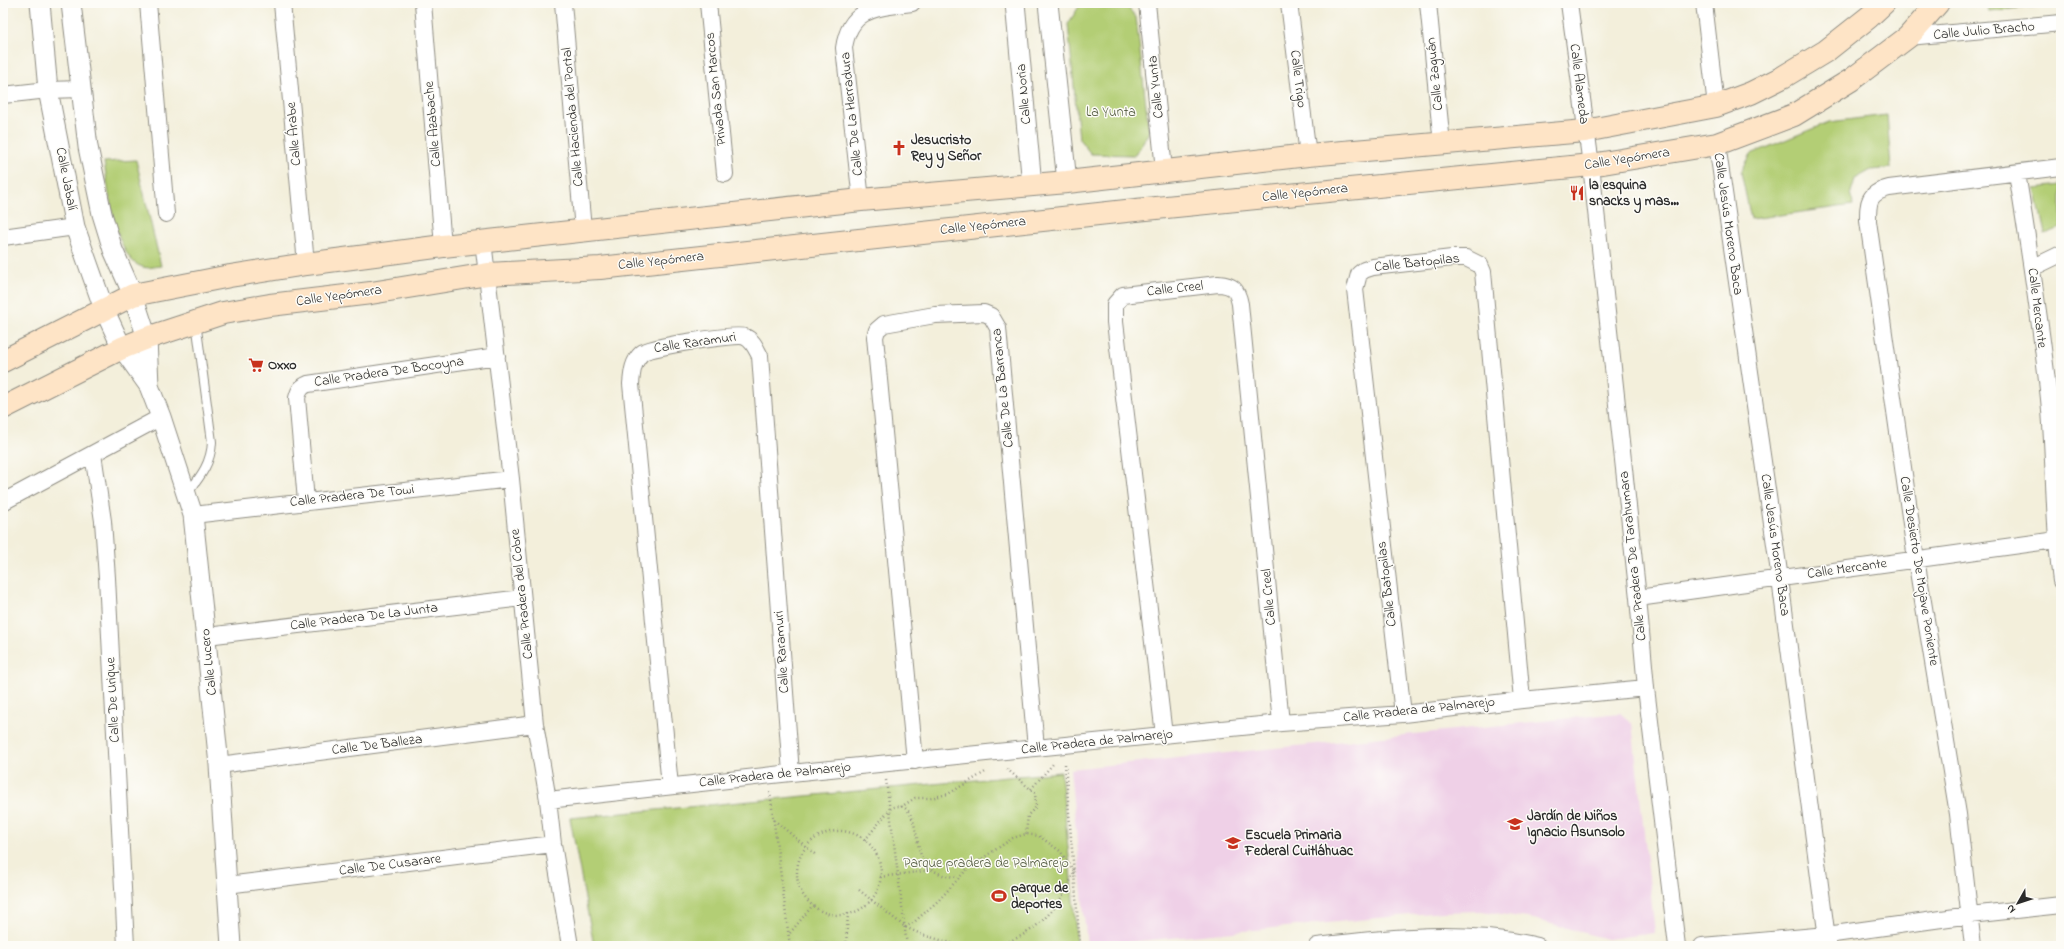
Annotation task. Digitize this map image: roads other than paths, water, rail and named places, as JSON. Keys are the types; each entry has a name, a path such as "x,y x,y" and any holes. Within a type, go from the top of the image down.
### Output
{"main road":[{"path":"3,361 133,295 230,276 306,264 483,241 861,200 1067,182 1308,155 1585,131 1716,106 1751,93 1783,77 1820,55 1869,18 1884,3"},
{"name":"Calle Yepómera","path":"3,408 122,348 147,338 223,313 270,305 371,292 488,274 600,268 1126,211 1591,165 1717,144 1794,115 1851,80 1908,37 1938,3"}],"street":[{"name":"Calle Jabalí","path":"40,3 48,90 75,227 104,309 122,348"},
{"name":"Calle Jabalí","path":"71,3 88,147 102,214 113,250 133,295 147,338"},
{"path":"148,3 166,214"},
{"name":"Calle Árabe","path":"282,3 306,264"},
{"name":"Calle Azabache","path":"423,3 443,246"},
{"name":"Calle Hacienda del Portal","path":"563,3 583,230"},
{"name":"Privada San Marcos","path":"708,3 725,174"},
{"name":"Calle De La Herradura","path":"861,200 845,54 846,33 852,22 862,13 884,7 912,3"},
{"name":"Calle Noria","path":"1015,3 1032,185"},
{"path":"1048,3 1067,182"},
{"name":"Calle Yunta","path":"1147,3 1164,170"},
{"name":"Calle Trigo","path":"1289,3 1308,155"},
{"name":"Calle Zaguán","path":"1428,3 1442,144"},
{"name":"Calle Alameda","path":"1569,3 1585,131 1591,165"},
{"path":"1704,3 1716,106"},
{"name":"Calle Julio Bracho","path":"1908,37 2061,23"},
{"path":"3,95 48,90 81,89"},
{"name":"Calle Jesús Moreno Baca","path":"1717,144 1780,579 1828,940"},
{"name":"Calle Pradera De Tarahumara","path":"1591,165 1638,598 1646,688 1677,946"},
{"path":"2017,173 2061,167"},
{"name":"Calle Mercante","path":"2017,173 2055,402 2056,540 2061,581"},
{"name":"Calle Desierto De Mojave Poniente","path":"1973,946 1958,814 1916,559 1868,221 1869,201 1872,196 1880,190 1889,188 2017,173"},
{"path":"3,237 75,227"},
{"name":"Calle Pradera del Cobre","path":"483,241 511,479 535,724 570,946"},
{"path":"2032,268 2061,254"},
{"name":"Calle Batopilas","path":"1402,714 1355,299 1356,281 1364,270 1411,262 1466,258 1480,265 1483,272 1522,700"},
{"name":"Calle Creel","path":"1164,735 1115,322 1115,304 1124,295 1210,285 1228,284 1233,286 1239,295 1281,722"},
{"name":"Calle De La Barranca","path":"915,761 874,337 877,330 884,324 935,315 984,313 991,316 998,328 1036,748"},
{"name":"Calle Raramuri","path":"670,786 631,384 632,372 636,359 643,351 697,340 744,336 751,340 760,356 791,773"},
{"name":"Calle Lucero","path":"147,338 149,386"},
{"name":"Calle Lucero","path":"122,348 149,386 161,416 193,515 207,636 219,765 232,946"},
{"name":"Calle Pradera De Bocoyna","path":"306,501 297,398 302,387 308,384 497,356"},
{"path":"3,502 161,416"},
{"name":"Calle De Urique","path":"93,454 103,521 106,564 126,946"},
{"name":"Calle Pradera De Towi","path":"193,515 511,479"},
{"name":"Calle Mercante","path":"1638,598 2056,540"},
{"name":"Calle Pradera De La Junta","path":"207,636 522,598"},
{"name":"Calle Pradera de Palmarejo","path":"548,800 1281,722 1402,714 1522,700 1646,688"},
{"name":"Calle De Balleza","path":"219,765 535,724"},
{"name":"Calle De Cusarare","path":"227,885 553,844"},
{"path":"1702,946 1828,940 1970,915 2061,905"},
{"path":"1321,946 1389,938 1449,940 1538,946"}],"lane":[{"path":"187,494 199,478 211,457 212,442 196,321"}],"place":[{"name":"Jesucristo Rey y Señor","path":"899,148"},
{"name":"la esquina snacks y mas...","path":"1577,193"},
{"name":"Oxxo","path":"256,365"},
{"name":"Jardín de Niños Ignacio Asunsolo","path":"1515,824"},
{"name":"Escuela Primaria Federal Cuitláhuac","path":"1233,843"},
{"name":"parque de deportes","path":"999,896"}],"park label":[{"name":"La Yunta","path":"1111,112"},
{"name":"Parque pradera de Palmarejo","path":"986,863"}]}
